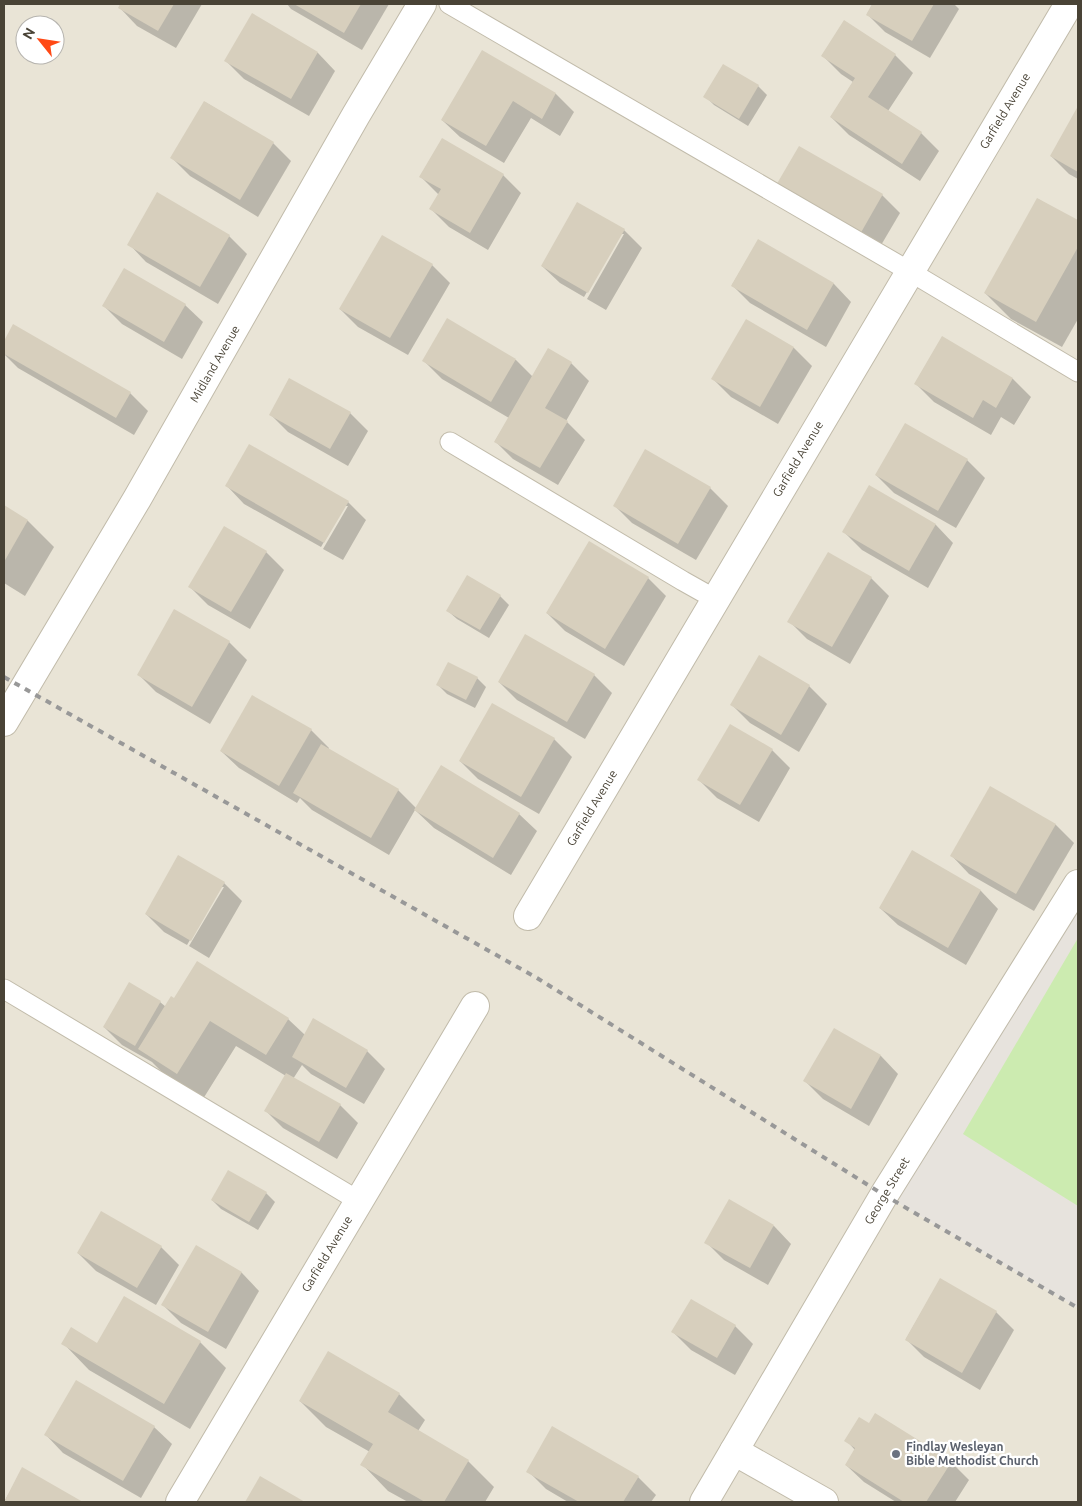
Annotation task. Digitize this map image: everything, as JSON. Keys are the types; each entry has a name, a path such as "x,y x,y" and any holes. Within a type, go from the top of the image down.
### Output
{"street":[{"name":"Midland Avenue","path":"4,722 137,499 356,115 422,4"},
{"name":"Garfield Avenue","path":"528,916 1069,4"},
{"name":"George Street","path":"704,1502 884,1195 1078,884"},
{"name":"Garfield Avenue","path":"180,1502 475,1006"},
{"path":"734,1451 824,1502"}],"lane":[{"path":"449,4 909,271 1078,372"},
{"path":"450,442 716,599"},
{"path":"4,989 359,1201"}],"shaded area":[{"path":"4,4 1078,4 1078,884 884,1195 1078,1308 1078,1502 4,1502"},
{"path":"1078,869 1078,1308 884,1195"}],"green space":[{"path":"1078,938 1078,1206 963,1134"}],"building":[{"path":"120,4 174,4 158,31 118,8"},
{"path":"294,4 361,4 344,33"},
{"path":"872,4 934,4 912,41 866,15"},
{"path":"252,13 318,52 291,99 224,61"},
{"path":"844,20 896,54 868,97 922,132 902,164 830,117 855,78 821,56"},
{"path":"482,50 556,93 542,119 513,101 486,146 441,120"},
{"path":"723,64 759,85 739,119 703,97"},
{"path":"204,101 274,142 240,200 170,158"},
{"path":"1078,106 1078,172 1050,156"},
{"path":"442,138 504,174 470,233 429,209 441,189 419,177"},
{"path":"799,146 883,194 859,236 775,187"},
{"path":"157,192 230,235 200,287 127,245"},
{"path":"1037,198 1078,220 1078,247 1036,322 984,293"},
{"path":"577,202 625,229 588,293 541,266"},
{"path":"382,235 433,264 390,338 339,309"},
{"path":"758,239 834,283 807,330 731,286"},
{"path":"124,268 186,304 164,342 102,306"},
{"path":"447,318 516,359 491,402 422,361"},
{"path":"746,319 794,347 760,407 711,379"},
{"path":"13,324 131,392 116,418 4,354 4,341"},
{"path":"942,336 1013,378 996,408 983,400 973,418 914,384"},
{"path":"548,348 572,362 545,408 568,421 540,468 494,442"},
{"path":"289,378 351,412 330,449 269,415"},
{"path":"905,423 968,459 938,511 875,475"},
{"path":"249,444 349,501 324,543 225,486"},
{"path":"645,449 711,487 678,544 613,506"},
{"path":"869,485 936,524 909,571 842,532"},
{"path":"4,505 28,520 4,562"},
{"path":"224,526 267,551 231,612 188,587"},
{"path":"589,541 649,577 605,649 546,613"},
{"path":"828,552 872,577 832,647 787,622"},
{"path":"467,575 501,595 480,630 446,611"},
{"path":"174,609 230,641 192,707 137,675"},
{"path":"525,634 595,674 567,722 498,682"},
{"path":"759,655 810,685 781,735 730,705"},
{"path":"448,662 478,677 466,700 436,685"},
{"path":"252,695 312,729 279,786 220,751"},
{"path":"492,703 555,738 521,797 459,761"},
{"path":"730,724 773,749 740,805 697,780"},
{"path":"321,744 399,789 371,838 293,793"},
{"path":"441,765 520,813 493,858 414,810"},
{"path":"990,786 1056,824 1016,894 950,856"},
{"path":"912,850 981,890 948,948 879,908"},
{"path":"178,855 225,882 191,941 145,914"},
{"path":"197,961 289,1018 266,1055 210,1021 177,1074 138,1049 171,996 174,998"},
{"path":"129,982 161,1001 135,1046 103,1027"},
{"path":"313,1018 368,1050 346,1088 292,1057"},
{"path":"834,1028 881,1055 851,1109 803,1081"},
{"path":"286,1073 341,1104 319,1142 264,1111"},
{"path":"228,1170 267,1192 249,1222 211,1200"},
{"path":"729,1199 774,1225 750,1268 704,1243"},
{"path":"101,1211 162,1246 137,1288 77,1253"},
{"path":"196,1245 242,1272 208,1332 161,1305"},
{"path":"940,1278 997,1311 962,1373 905,1340"},
{"path":"124,1296 201,1341 164,1404 61,1344 71,1327 97,1343"},
{"path":"691,1299 736,1325 717,1358 671,1332"},
{"path":"328,1351 400,1393 388,1412 469,1460 444,1502 425,1502 360,1465 373,1444 299,1401"},
{"path":"76,1380 155,1426 123,1481 44,1435"},
{"name":"Findlay Wesleyan Bible Methodist Church","path":"875,1413 952,1461 926,1502 904,1502 845,1465 855,1448 844,1441 859,1417 869,1423"},
{"path":"552,1426 639,1476 623,1502 579,1502 526,1472"},
{"path":"22,1467 83,1502 4,1502"},
{"path":"260,1476 305,1502 245,1502"}],"railway":[{"path":"4,677 537,978 884,1195 1078,1308"}],"place":[{"name":"Findlay Wesleyan Bible Methodist Church","path":"896,1454"}]}
